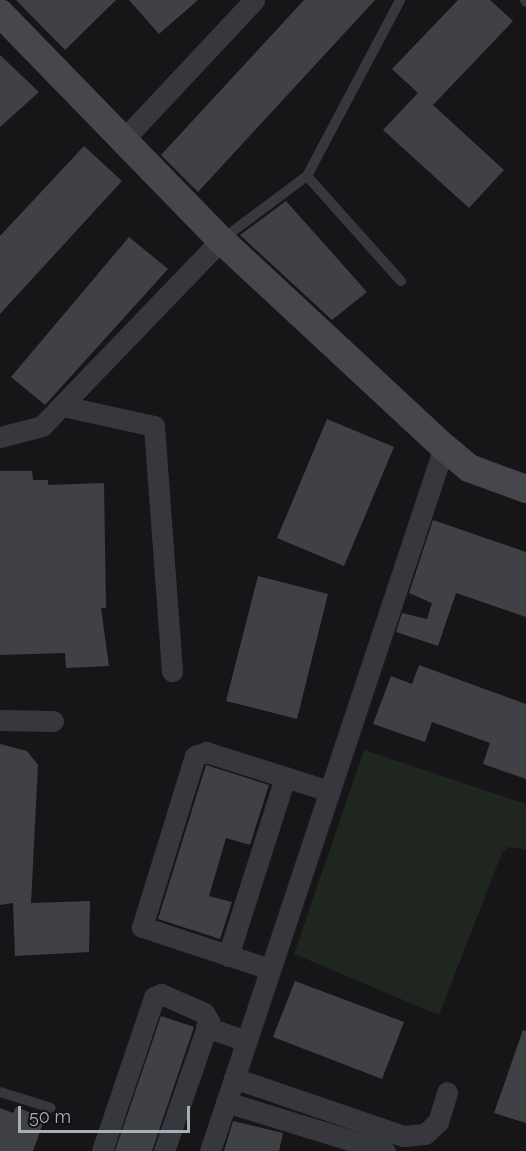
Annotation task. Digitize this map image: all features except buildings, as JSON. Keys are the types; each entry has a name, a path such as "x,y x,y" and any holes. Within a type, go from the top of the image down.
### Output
{"street":[{"path":"125,138 254,0"},
{"path":"0,12 125,138 221,240 444,447 469,468 526,489"},
{"path":"0,437 42,426 221,240"},
{"path":"63,406 154,426 172,671"},
{"path":"210,1151 444,447"},
{"path":"0,720 53,721"},
{"path":"270,969 148,931 141,922 198,752 329,791"},
{"path":"228,956 285,777"},
{"path":"102,1151 154,997 161,994 204,1013 206,1027 164,1151"},
{"path":"206,1027 246,1041"},
{"path":"234,1078 403,1136 424,1134 438,1122 447,1092"},
{"path":"226,1102 385,1151"}],"lane":[{"path":"221,240 308,176 400,0"},
{"path":"308,176 401,281"},
{"path":"0,1092 51,1108"}],"shaded area":[{"path":"364,750 526,804 526,850 508,847 502,853 439,1015 294,954"}]}
